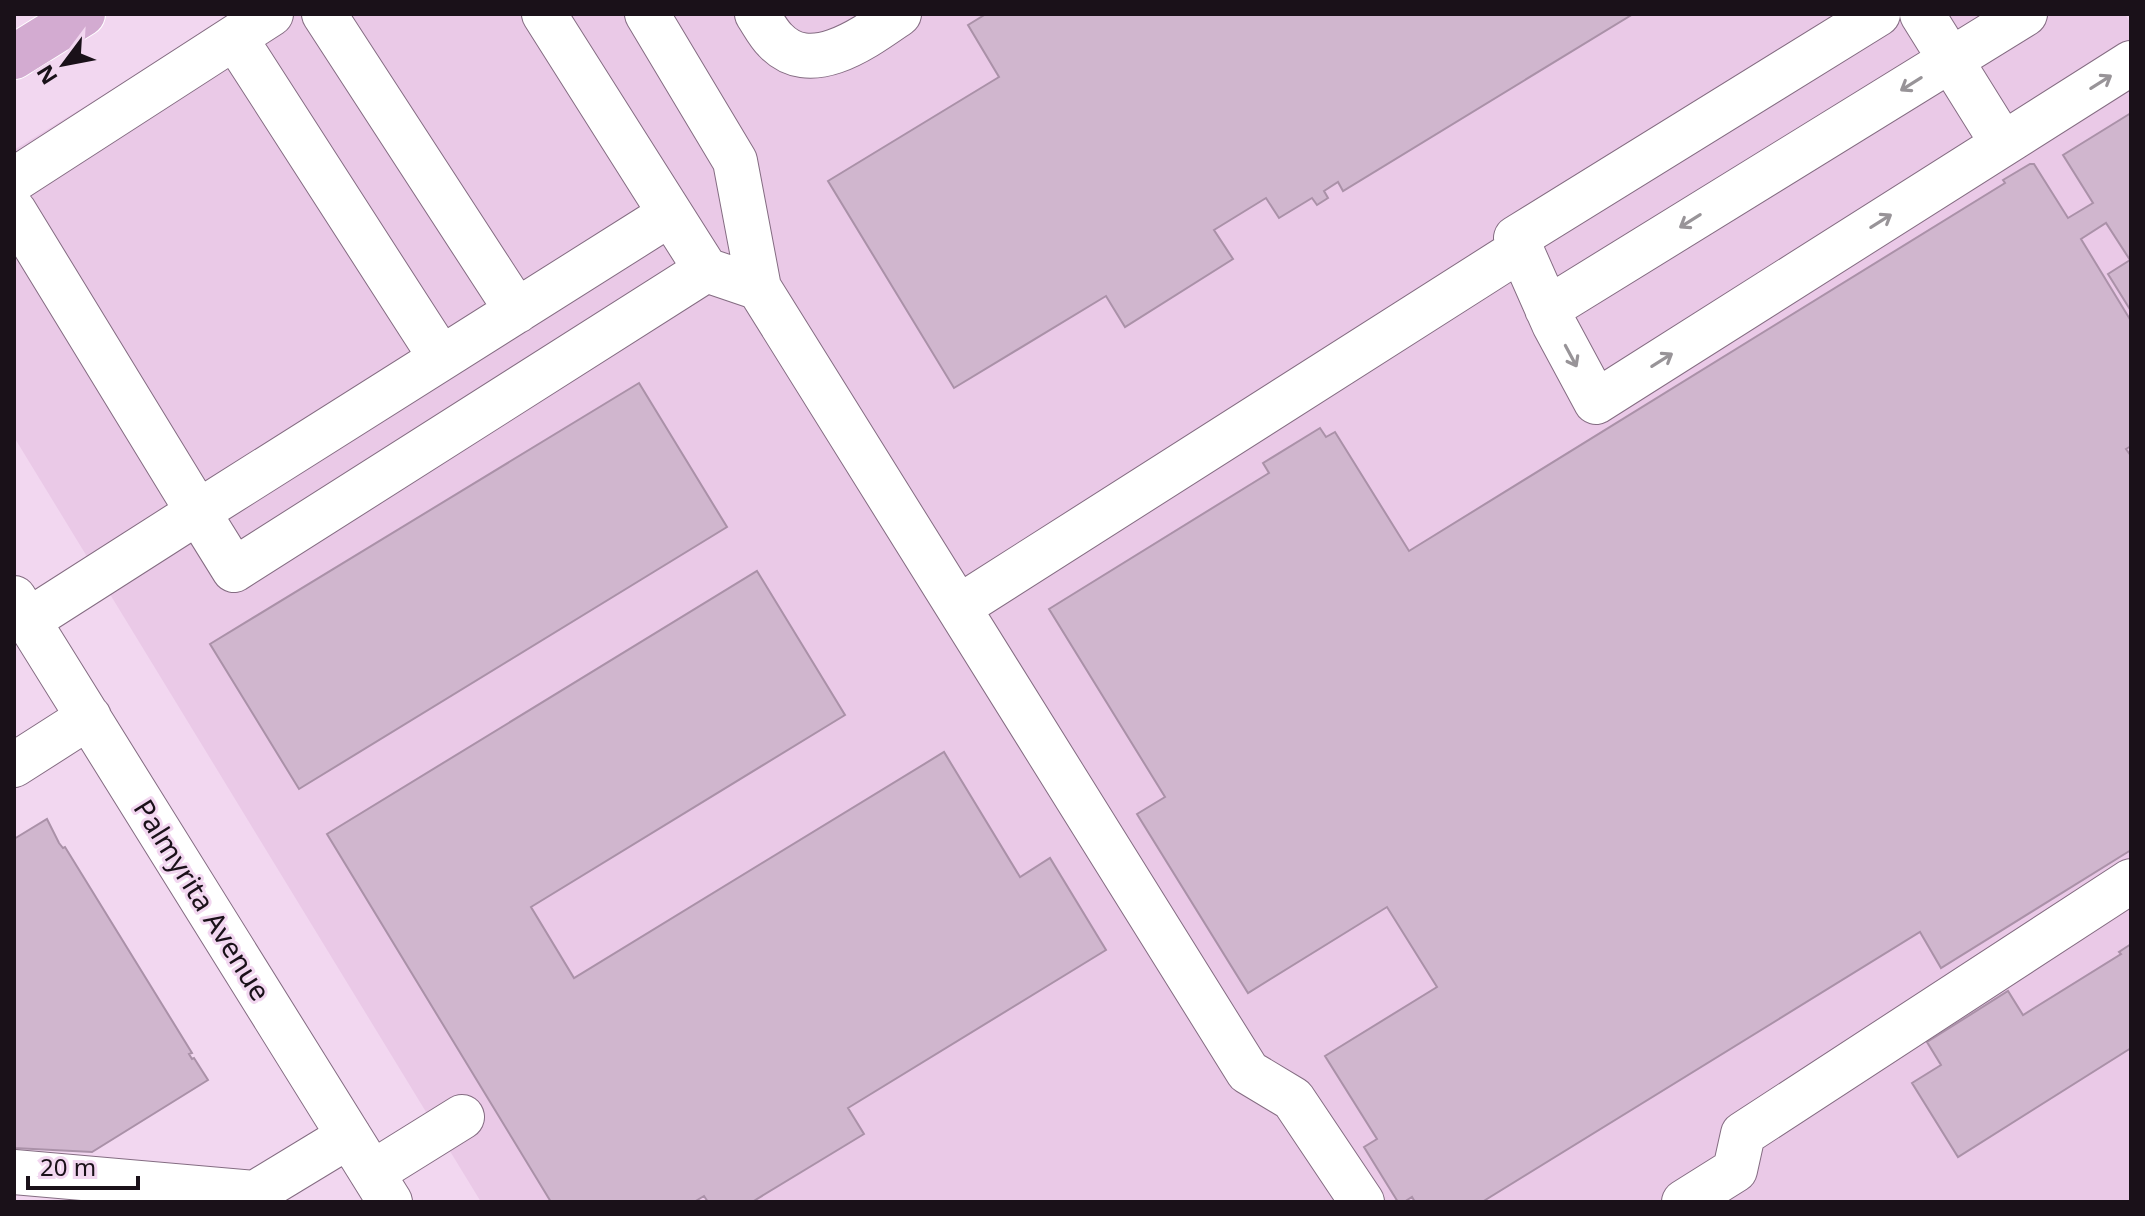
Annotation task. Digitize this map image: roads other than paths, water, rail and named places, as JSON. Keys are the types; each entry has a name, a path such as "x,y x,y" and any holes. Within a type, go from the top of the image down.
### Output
{"main road":[{"path":"14,57 83,14"}],"street":[{"path":"14,180 271,14"},
{"path":"324,14 517,311"},
{"path":"544,14 706,270 759,288"},
{"path":"647,14 735,161 759,288 1248,1072 1293,1099 1362,1202"},
{"path":"757,14 777,42 792,51 810,56 827,54 852,43 899,14"},
{"path":"1878,14 1516,238 1547,309 1596,402 2131,63"},
{"path":"1922,14 2003,144"},
{"path":"1547,309 2025,14"},
{"path":"235,38 441,358"},
{"path":"14,211 234,570 706,270"},
{"path":"22,609 198,512 670,214"},
{"path":"959,607 1521,249"},
{"name":"Palmyrita Avenue","path":"22,609 381,1187"},
{"path":"14,765 89,717"},
{"path":"1684,1202 1735,1170 1743,1134 2131,881"},
{"path":"381,1187 462,1117"},
{"path":"14,1172 255,1193 349,1136"}]}
